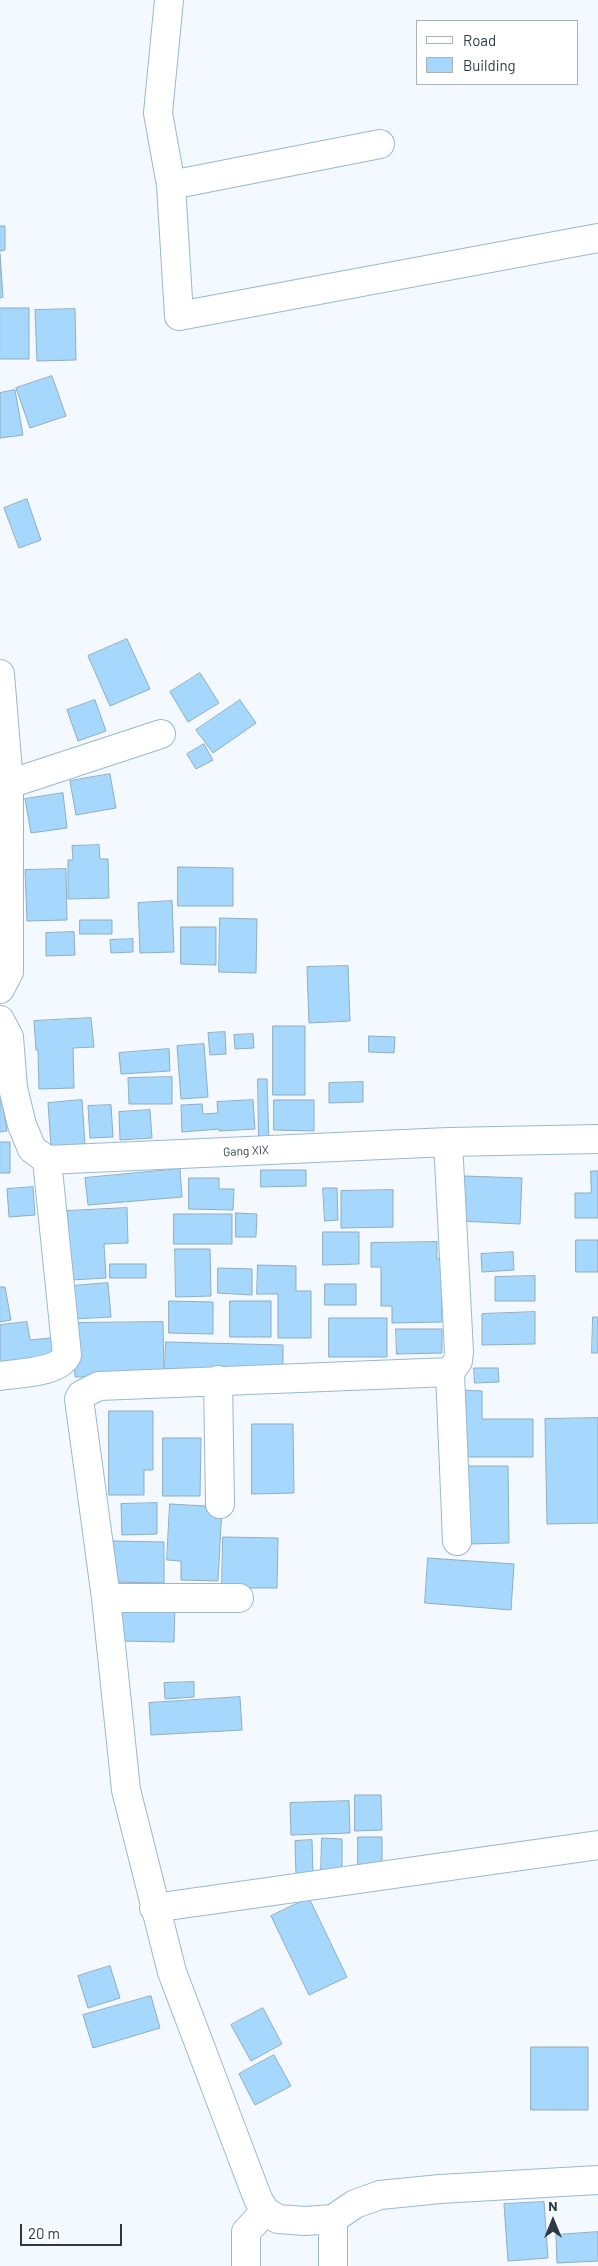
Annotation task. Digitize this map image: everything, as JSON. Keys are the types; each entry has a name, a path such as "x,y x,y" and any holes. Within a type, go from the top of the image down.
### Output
{"street":[{"path":"169,0 158,113 171,185 179,316 598,238"},
{"path":"171,185 380,144"},
{"path":"0,675 9,784 9,972 0,990"},
{"path":"9,784 161,734"},
{"path":"0,1020 9,1037 13,1088 22,1125 32,1149 48,1160 67,1355 58,1365 50,1368 0,1376"},
{"name":"Gang XIX","path":"48,1160 448,1142 598,1139"},
{"path":"448,1142 458,1352 458,1361 450,1372 457,1541"},
{"path":"450,1372 99,1386 81,1395 81,1429 106,1598 126,1790 154,1908 172,1972 258,2199 265,2211 278,2219 305,2221 333,2219 355,2204 380,2195 440,2189 598,2180"},
{"path":"218,1380 220,1504"},
{"path":"106,1598 239,1598"},
{"path":"154,1908 598,1845"},
{"path":"246,2266 246,2232 265,2211"},
{"path":"333,2219 333,2266"}],"building":[{"path":"0,226 5,226 5,250 0,251"},
{"path":"0,254 3,297 0,298"},
{"path":"0,308 29,308 29,359 0,359"},
{"path":"75,309 76,360 37,361 35,310"},
{"path":"52,376 66,416 30,428 16,388"},
{"path":"15,390 23,435 0,438 0,393"},
{"path":"27,499 41,540 19,548 4,508"},
{"path":"127,639 150,689 110,706 88,656"},
{"path":"200,673 219,703 188,722 170,692"},
{"path":"95,700 106,731 78,741 67,710"},
{"path":"240,700 256,723 213,753 196,730"},
{"path":"204,744 213,760 196,769 187,754"},
{"path":"110,774 116,808 76,815 70,781"},
{"path":"63,793 67,828 31,833 25,799"},
{"path":"99,845 100,859 108,859 109,898 68,899 68,860 73,860 72,846"},
{"path":"178,867 233,868 233,906 178,906"},
{"path":"66,869 67,920 27,921 25,870"},
{"path":"172,901 174,952 140,953 138,903"},
{"path":"220,918 257,919 256,973 219,972"},
{"path":"80,920 112,920 112,934 80,934"},
{"path":"181,927 216,927 216,965 181,964"},
{"path":"74,932 75,955 46,956 46,933"},
{"path":"133,939 133,952 111,953 110,940"},
{"path":"348,966 350,1021 309,1023 307,967"},
{"path":"91,1018 94,1047 73,1048 74,1088 39,1089 38,1050 36,1050 34,1021"},
{"path":"273,1026 305,1026 305,1095 273,1095"},
{"path":"225,1032 226,1054 210,1055 208,1033"},
{"path":"253,1034 254,1048 235,1049 234,1035"},
{"path":"369,1036 395,1037 394,1053 369,1052"},
{"path":"204,1044 208,1097 181,1099 177,1046"},
{"path":"169,1049 170,1071 121,1074 119,1053"},
{"path":"172,1077 172,1104 129,1104 128,1078"},
{"path":"258,1079 267,1079 269,1142 259,1142"},
{"path":"363,1082 363,1102 329,1103 329,1083"},
{"path":"0,1091 7,1131 0,1132"},
{"path":"82,1100 85,1144 51,1146 48,1103"},
{"path":"253,1100 255,1129 182,1132 181,1105 202,1104 203,1114 218,1113 217,1102"},
{"path":"274,1100 314,1100 314,1131 274,1130"},
{"path":"111,1105 113,1137 90,1138 88,1106"},
{"path":"150,1110 152,1138 120,1140 119,1112"},
{"path":"0,1142 10,1142 10,1173 0,1173"},
{"path":"180,1169 182,1197 88,1205 85,1178"},
{"path":"261,1170 306,1170 306,1186 261,1187"},
{"path":"591,1171 598,1171 598,1218 575,1218 575,1193 591,1193"},
{"path":"464,1176 522,1178 520,1224 461,1221"},
{"path":"189,1178 219,1178 219,1189 234,1189 233,1210 189,1209"},
{"path":"33,1187 35,1215 9,1217 7,1189"},
{"path":"323,1188 337,1188 338,1220 325,1221"},
{"path":"393,1190 393,1227 341,1228 341,1191"},
{"path":"127,1208 128,1243 104,1244 106,1278 71,1280 67,1211"},
{"path":"236,1213 257,1214 256,1237 236,1237"},
{"path":"174,1214 232,1214 232,1244 174,1244"},
{"path":"323,1232 359,1232 359,1264 323,1265"},
{"path":"576,1240 598,1240 598,1272 576,1272"},
{"path":"437,1242 437,1259 441,1259 442,1322 392,1323 392,1306 381,1306 381,1267 371,1267 371,1243"},
{"path":"175,1249 210,1249 211,1296 176,1297"},
{"path":"513,1252 514,1270 482,1272 481,1254"},
{"path":"110,1264 146,1264 146,1278 110,1278"},
{"path":"258,1265 296,1266 296,1291 311,1291 311,1338 278,1338 278,1294 257,1294"},
{"path":"218,1268 252,1269 252,1295 218,1293"},
{"path":"535,1276 535,1301 495,1301 495,1277"},
{"path":"108,1283 111,1317 74,1319 72,1286"},
{"path":"325,1284 356,1284 356,1305 325,1305"},
{"path":"0,1287 5,1287 11,1320 0,1322"},
{"path":"169,1301 213,1302 213,1334 169,1333"},
{"path":"230,1301 271,1301 271,1337 230,1337"},
{"path":"535,1312 535,1344 482,1345 482,1314"},
{"path":"593,1317 598,1317 598,1353 592,1353"},
{"path":"329,1318 387,1318 387,1357 329,1357"},
{"path":"27,1322 30,1340 60,1337 63,1356 0,1362 0,1325"},
{"path":"163,1322 164,1376 75,1377 73,1323"},
{"path":"396,1329 442,1329 442,1353 397,1354"},
{"path":"166,1342 283,1345 283,1372 165,1369"},
{"path":"474,1368 498,1368 499,1382 475,1383"},
{"path":"458,1390 482,1391 482,1419 533,1419 533,1457 458,1457"},
{"path":"109,1411 153,1411 153,1470 144,1470 144,1495 109,1495"},
{"path":"598,1418 598,1523 547,1524 545,1419"},
{"path":"252,1424 293,1424 294,1493 252,1494"},
{"path":"163,1438 201,1438 200,1496 163,1496"},
{"path":"467,1466 508,1466 509,1543 469,1544"},
{"path":"157,1503 157,1534 122,1535 121,1504"},
{"path":"170,1504 222,1507 218,1581 181,1580 181,1561 167,1560"},
{"path":"223,1537 278,1538 277,1588 222,1588"},
{"path":"112,1541 164,1542 164,1583 111,1582"},
{"path":"428,1558 514,1564 511,1610 425,1603"},
{"path":"120,1606 175,1607 174,1642 120,1641"},
{"path":"194,1682 194,1697 165,1699 164,1683"},
{"path":"240,1697 242,1730 151,1735 149,1703"},
{"path":"355,1795 381,1795 382,1830 355,1831"},
{"path":"349,1801 350,1833 291,1835 290,1803"},
{"path":"358,1837 382,1837 382,1873 358,1873"},
{"path":"322,1838 342,1839 342,1871 321,1871"},
{"path":"312,1840 313,1875 296,1875 295,1841"},
{"path":"309,1898 347,1977 309,1995 271,1916"},
{"path":"110,1966 120,1998 88,2008 78,1976"},
{"path":"151,1996 160,2028 93,2048 83,2015"},
{"path":"263,2008 282,2044 251,2061 231,2025"},
{"path":"531,2047 588,2047 588,2110 531,2110"},
{"path":"274,2055 291,2086 255,2105 239,2074"},
{"path":"544,2202 548,2258 508,2261 504,2204"},
{"path":"598,2232 598,2261 557,2263 556,2235"}]}
